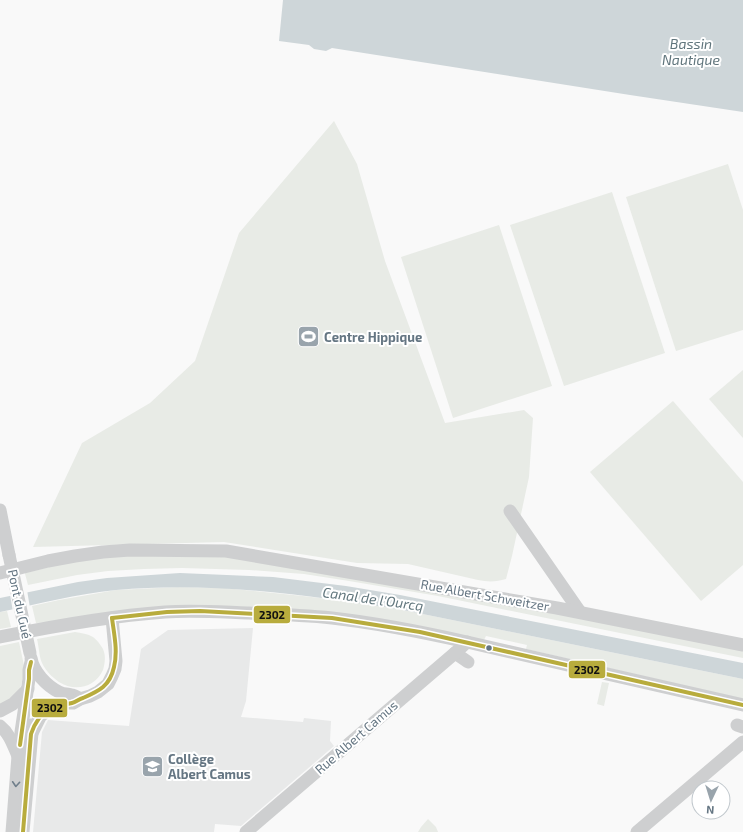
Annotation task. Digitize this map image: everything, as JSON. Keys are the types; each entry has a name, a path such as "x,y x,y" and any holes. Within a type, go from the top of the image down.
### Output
{"street":[{"name":"Pont du Gué","path":"0,510 32,661"},
{"path":"510,512 580,612"},
{"name":"Rue Albert Schweitzer","path":"0,573 55,560 103,552 130,550 226,551 580,612 743,645"},
{"path":"0,637 28,631 112,618 166,612 207,611 332,618 420,632 743,704"},
{"path":"32,733 40,717 48,709 55,705 73,703 90,696 108,684 115,669 112,618"},
{"name":"Rue Albert Camus","path":"246,832 437,663 455,653 466,642"},
{"path":"455,653 468,662"},
{"path":"12,832 18,756 28,689 29,670 32,661"},
{"path":"32,661 42,679 50,686 59,692 66,695 72,695 80,699"},
{"path":"23,832 32,733 32,661"},
{"path":"0,712 13,704 28,689"},
{"path":"0,726 5,730 12,741 18,756"},
{"path":"638,832 743,742"}],"shaded area":[{"name":"Centre Hippique","path":"334,121 357,164 385,261 445,423 524,410 533,418 529,477 506,579 482,581 408,564 357,563 224,542 33,547 82,443 150,403 195,361 239,233"},
{"path":"728,164 743,210 743,330 676,351 626,197"},
{"path":"612,192 665,353 564,386 510,225"},
{"path":"499,225 552,386 453,418 401,257"},
{"path":"743,370 743,438 709,399"},
{"path":"673,401 743,482 743,565 701,601 590,472"},
{"path":"159,552 236,556 449,591 743,650 743,658 438,596 304,574 249,570 182,568 144,569 108,571 77,575 28,585 24,570 81,558"},
{"path":"178,587 225,588 354,602 403,610 743,679 743,699 526,649 527,645 486,636 484,640 305,610 36,623 32,606 116,590"},
{"path":"7,611 11,627 0,629 0,612"},
{"path":"253,628 246,701 241,717 303,722 304,718 331,721 330,741 334,746 241,826 215,824 214,832 33,832 42,732 48,720 129,726 141,649 168,630"},
{"path":"75,632 87,634 98,642 103,649 105,662 103,670 95,681 84,686 71,687 59,682 47,671 41,660 37,639"},
{"path":"19,642 25,670 19,693 0,708 0,646"},
{"path":"602,682 609,683 604,706 597,704"},
{"path":"428,819 436,827 438,832 418,832 421,827"}],"water":[{"name":"Bassin Nautique","path":"283,0 743,0 743,112 332,48 326,51 314,49 309,45 279,41"},
{"name":"Canal de l'Ourcq","path":"180,573 273,577 346,586 400,595 743,663 743,679 403,610 332,599 260,591 188,587 116,590 72,597 0,612 0,598 78,582 107,578"}],"pier":[{"path":"27,590 30,608 13,612 10,594"}],"transit line":[{"name":"2302","path":"112,618 167,612 200,611 332,618 420,632 743,705"},
{"name":"2302","path":"23,832 32,730 36,722 51,707 73,703 99,690 110,679 116,655 112,618"},
{"name":"2302","path":"20,745 31,662"}],"place":[{"name":"Centre Hippique","path":"308,337"},
{"name":"Collège Albert Camus","path":"153,766"}]}
